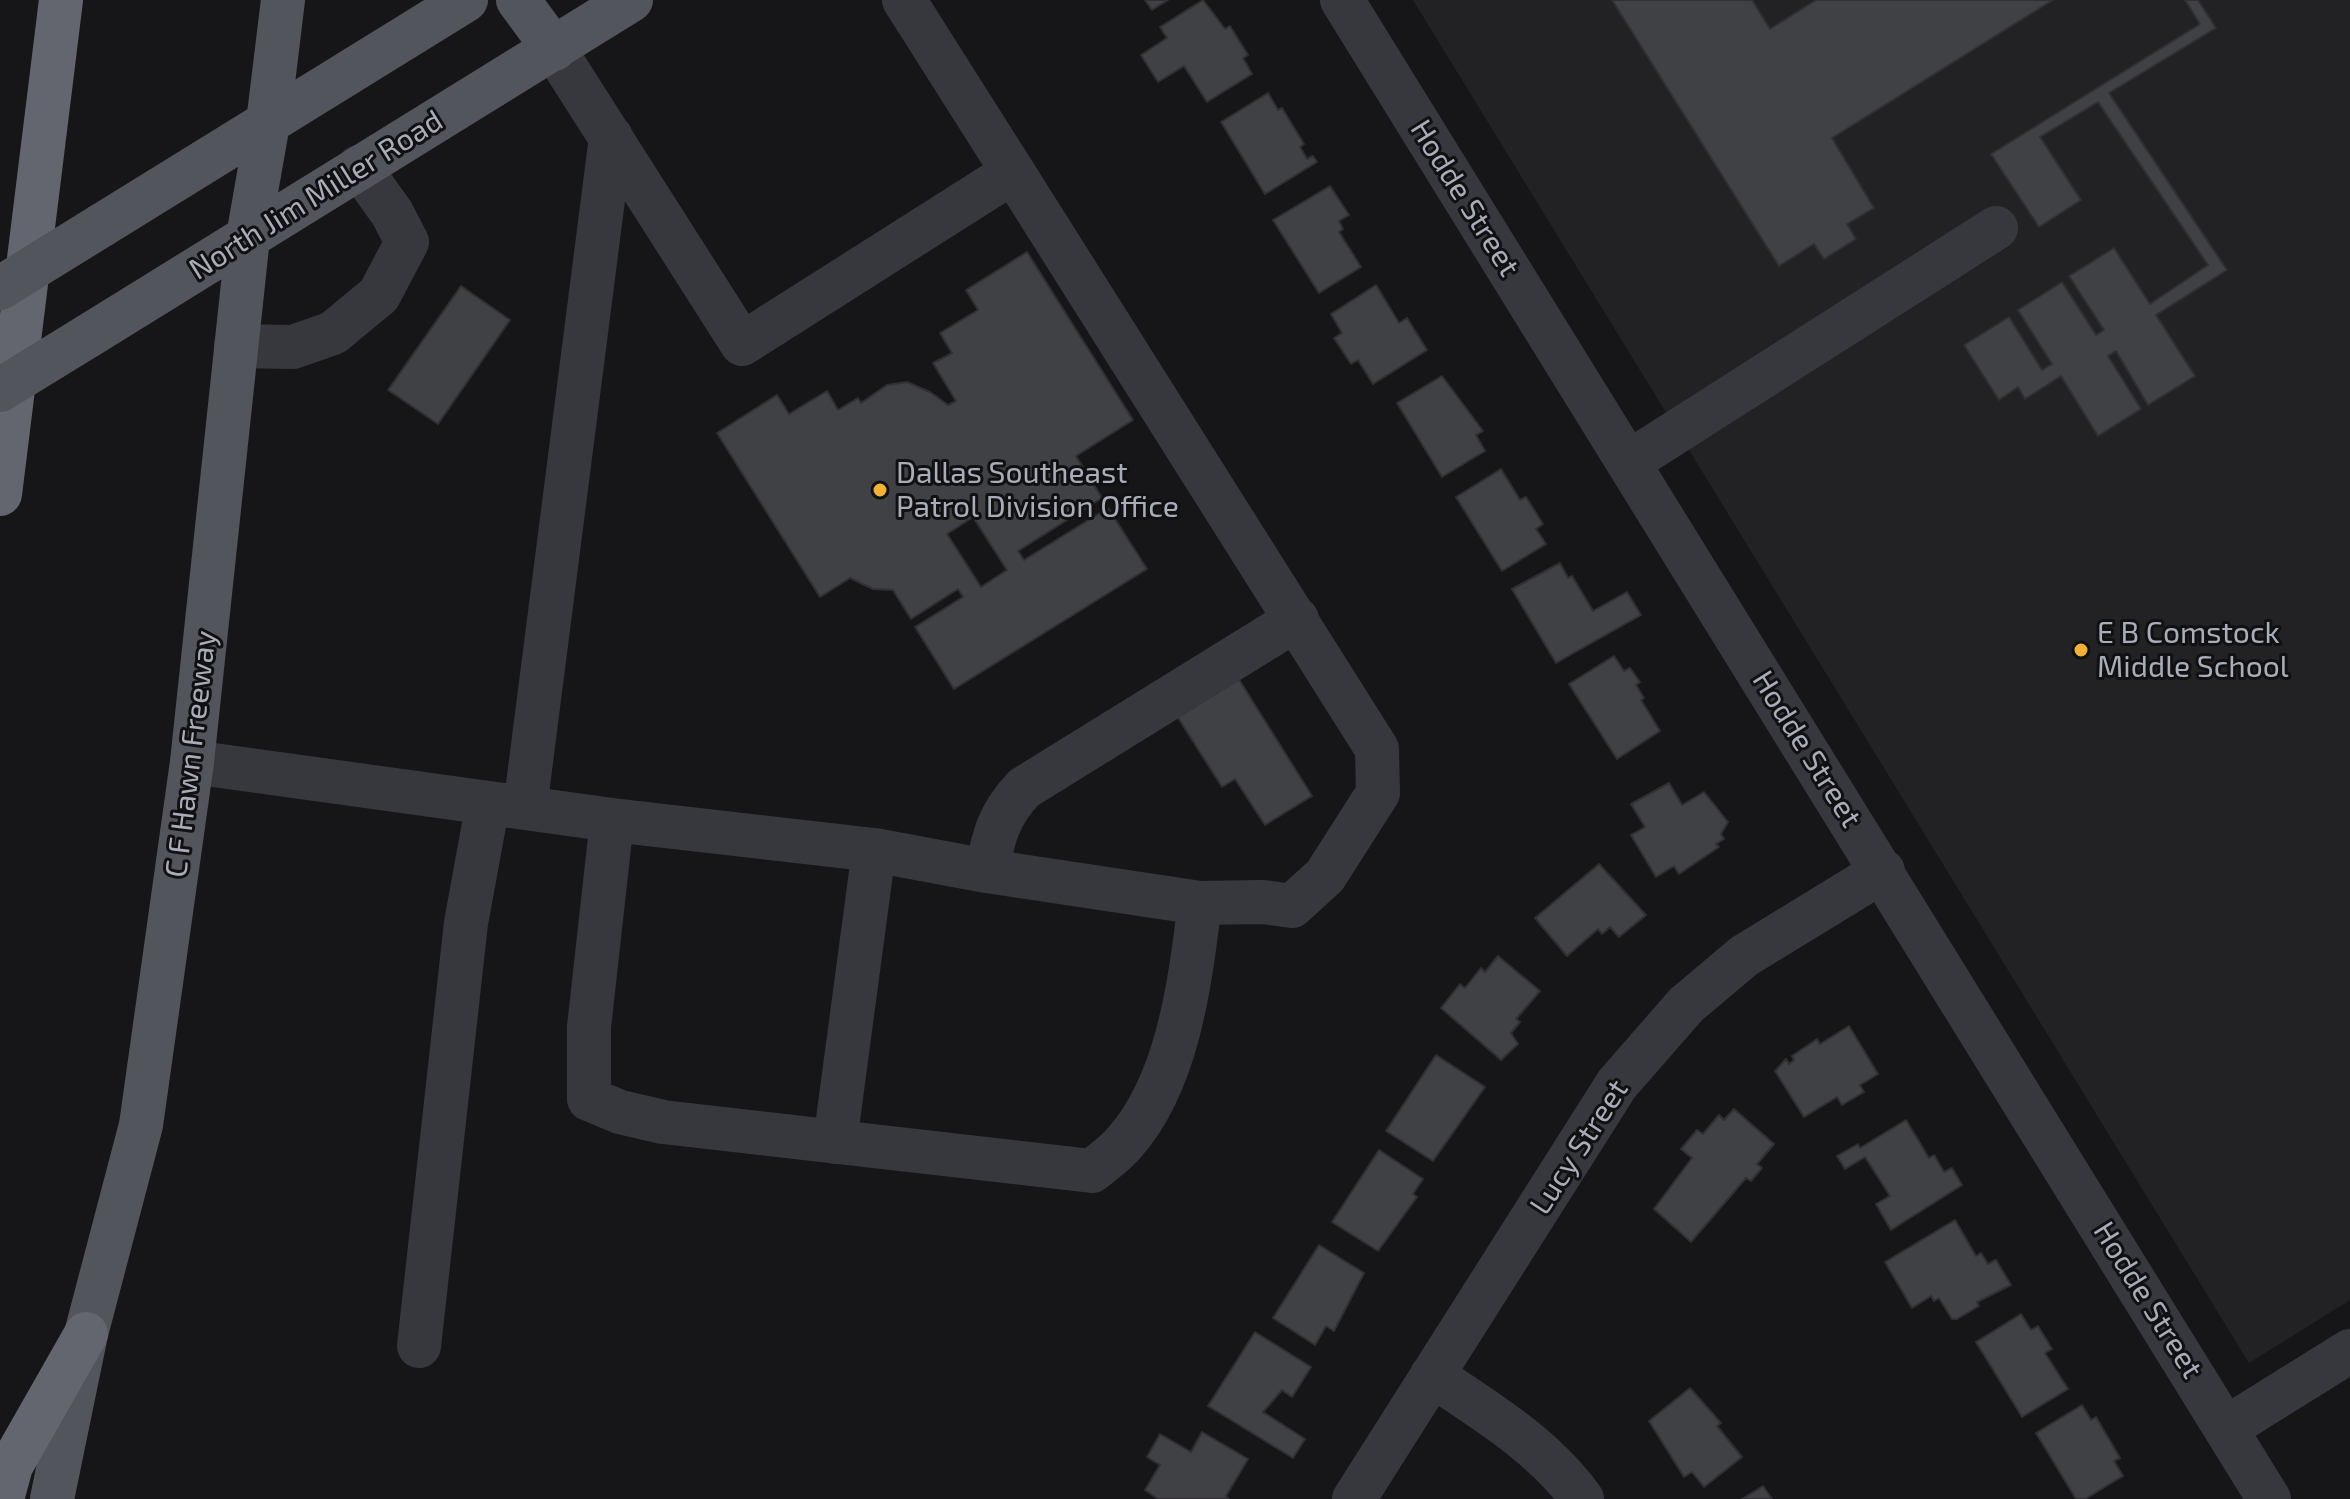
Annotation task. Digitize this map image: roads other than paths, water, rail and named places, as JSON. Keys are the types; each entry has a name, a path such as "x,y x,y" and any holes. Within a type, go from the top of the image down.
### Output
{"highway":[{"path":"0,494 61,0"},
{"path":"2,1499 11,1466 86,1334"}],"main road":[{"name":"C F Hawn Freeway","path":"52,1499 86,1334 141,1125 192,762 248,237 268,123 283,0"},
{"path":"0,288 466,0"},
{"path":"518,0 554,49"},
{"name":"North Jim Miller Road","path":"0,390 631,0"}],"street":[{"path":"192,762 612,820 874,850 987,871 1200,903 1263,902 1292,906 1325,876 1378,793 1377,749 904,0"},
{"name":"Hodde Street","path":"1342,0 2228,1427 2269,1499"},
{"path":"554,49 742,344 1013,172"},
{"path":"419,1346 466,923 507,806 572,464 611,137"},
{"path":"236,346 293,347 333,333 379,295 407,242 392,213 359,167"},
{"path":"1629,462 1996,228"},
{"path":"987,871 994,829 1007,805 1024,788 1297,619"},
{"path":"612,820 589,1027 589,1099 620,1112 663,1122 1092,1171 1124,1143 1152,1104 1187,1000 1200,903"},
{"path":"835,1142 874,850"},
{"name":"Lucy Street","path":"1354,1499 1617,1084 1686,1005 1744,956 1883,871"},
{"path":"2228,1427 2350,1351"},
{"path":"1432,1375 1504,1423 1563,1472 1582,1499"}],"place":[{"name":"Dallas Southeast Patrol Division Office","path":"880,490"},
{"name":"E B Comstock Middle School","path":"2081,650"}]}
